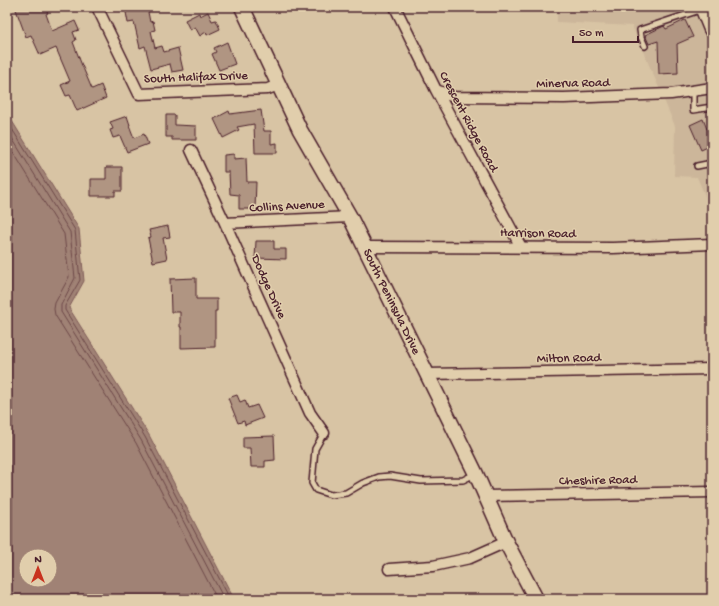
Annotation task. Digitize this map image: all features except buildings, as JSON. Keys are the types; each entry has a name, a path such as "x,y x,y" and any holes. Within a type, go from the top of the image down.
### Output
{"main road":[{"name":"South Peninsula Drive","path":"242,7 300,130 350,217 476,474 506,542 536,599"},
{"path":"703,8 711,26"}],"street":[{"name":"South Halifax Drive","path":"97,7 139,94 268,89 278,85"},
{"name":"Crescent Ridge Road","path":"395,7 436,90 521,247"},
{"name":"Minerva Road","path":"436,90 454,97 564,98 671,94 712,88"},
{"name":"Dodge Drive","path":"191,150 310,413 324,433"},
{"name":"Collins Avenue","path":"225,223 350,217"},
{"name":"Harrison Road","path":"364,247 613,248 712,244"},
{"name":"Milton Road","path":"427,374 712,369"},
{"name":"Cheshire Road","path":"485,496 712,492"},
{"path":"389,569 433,566 470,558 506,542"}],"lane":[{"path":"645,46 640,30 703,8"},
{"path":"693,91 693,110 712,107"},
{"path":"697,166 712,162"},
{"path":"324,433 315,449 312,483 316,490 330,495 346,493 362,483 379,477 390,476 421,481 463,480 476,474"}],"shaded area":[{"path":"557,7 698,7 712,39 712,83 660,90 632,26 557,22"},
{"path":"712,93 712,212 697,177 674,176 675,126 664,100"}],"water":[{"path":"7,113 79,229 84,281 69,308 149,435 234,599 7,599"}]}
